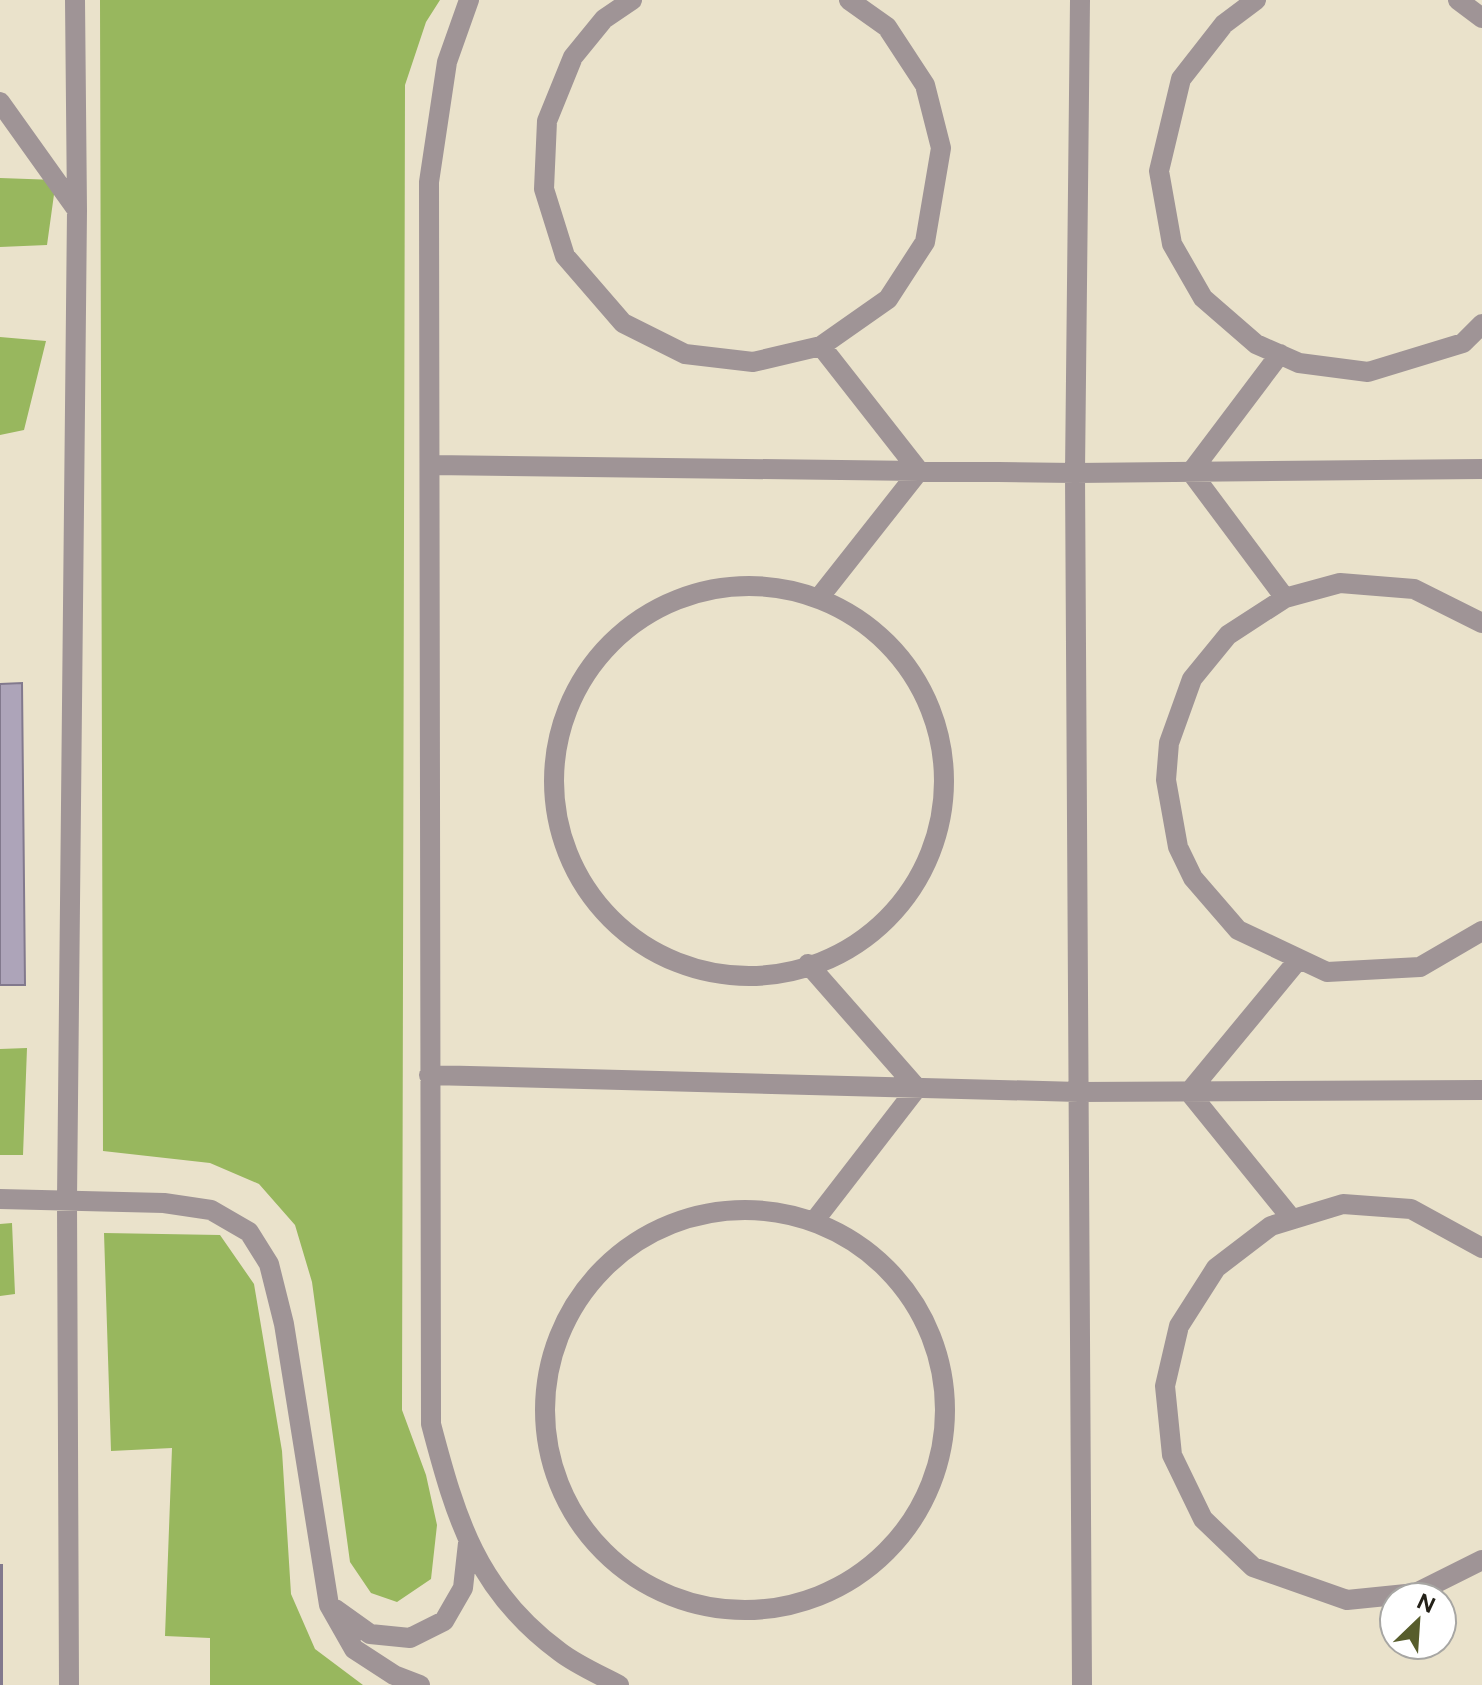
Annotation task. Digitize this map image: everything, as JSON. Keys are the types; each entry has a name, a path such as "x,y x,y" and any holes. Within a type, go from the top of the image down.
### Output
{"lane":[{"path":"69,1685 67,1201 77,210 75,0"},
{"path":"469,0 447,62 429,182 432,465 431,1424 449,1491 468,1543 506,1606 561,1654 619,1685"},
{"path":"632,0 604,19 573,57 547,121 544,189 565,256 623,323 685,354 753,362 821,346 888,299 925,242 941,148 925,85 887,27 849,0"},
{"path":"1080,0 1075,473 1082,1685"},
{"path":"1256,0 1224,24 1181,79 1159,171 1172,244 1203,298 1256,344 1299,363 1368,372 1463,343 1482,324"},
{"path":"1458,0 1482,18"},
{"path":"0,102 77,210"},
{"path":"821,346 919,471"},
{"path":"1191,472 1280,354"},
{"path":"432,465 1075,473 1482,469"},
{"path":"818,599 919,471"},
{"path":"1191,472 1285,598"},
{"path":"1482,623 1414,589 1340,583 1285,598 1228,635 1192,679 1169,743 1166,780 1178,847 1193,878 1238,930 1327,972 1420,967 1482,931"},
{"path":"789,588 853,613 916,675 946,763 941,831 923,877 854,950 808,964 761,979 693,971 645,949 593,903 555,822 552,753 568,700 611,639 696,590 789,588"},
{"path":"1189,1092 1299,959"},
{"path":"808,964 917,1088"},
{"path":"429,1075 1079,1092 1482,1090"},
{"path":"815,1220 917,1088"},
{"path":"1189,1092 1292,1219"},
{"path":"0,1199 164,1203 211,1210 249,1232 269,1264 284,1324 329,1605 354,1649 394,1675 420,1685"},
{"path":"1482,1248 1411,1209 1343,1204 1271,1226 1216,1268 1179,1326 1165,1386 1172,1455 1203,1519 1253,1567 1347,1600 1416,1593 1482,1560"},
{"path":"746,1208 815,1220 876,1256 924,1315 946,1381 941,1464 910,1528 845,1586 778,1609 687,1603 624,1572 576,1520 554,1475 543,1405 556,1337 604,1264 663,1225 746,1208"},
{"path":"329,1605 370,1634 410,1638 444,1621 463,1588 468,1543"}],"green space":[{"path":"100,0 440,0 426,22 405,85 402,1410 426,1475 437,1525 431,1579 397,1602 371,1593 350,1562 312,1282 295,1225 259,1184 210,1163 103,1151"},
{"path":"0,178 56,180 47,245 0,247"},
{"path":"0,337 46,341 24,430 0,435"},
{"path":"27,1048 23,1155 0,1155 0,1049"},
{"path":"12,1223 15,1294 0,1296 0,1224"},
{"path":"104,1233 220,1235 254,1284 282,1451 291,1594 315,1649 363,1685 210,1685 210,1638 165,1636 172,1448 111,1451"}],"building":[{"path":"22,683 25,985 0,985 0,684"},
{"path":"2,1565 2,1685 0,1685"}]}
